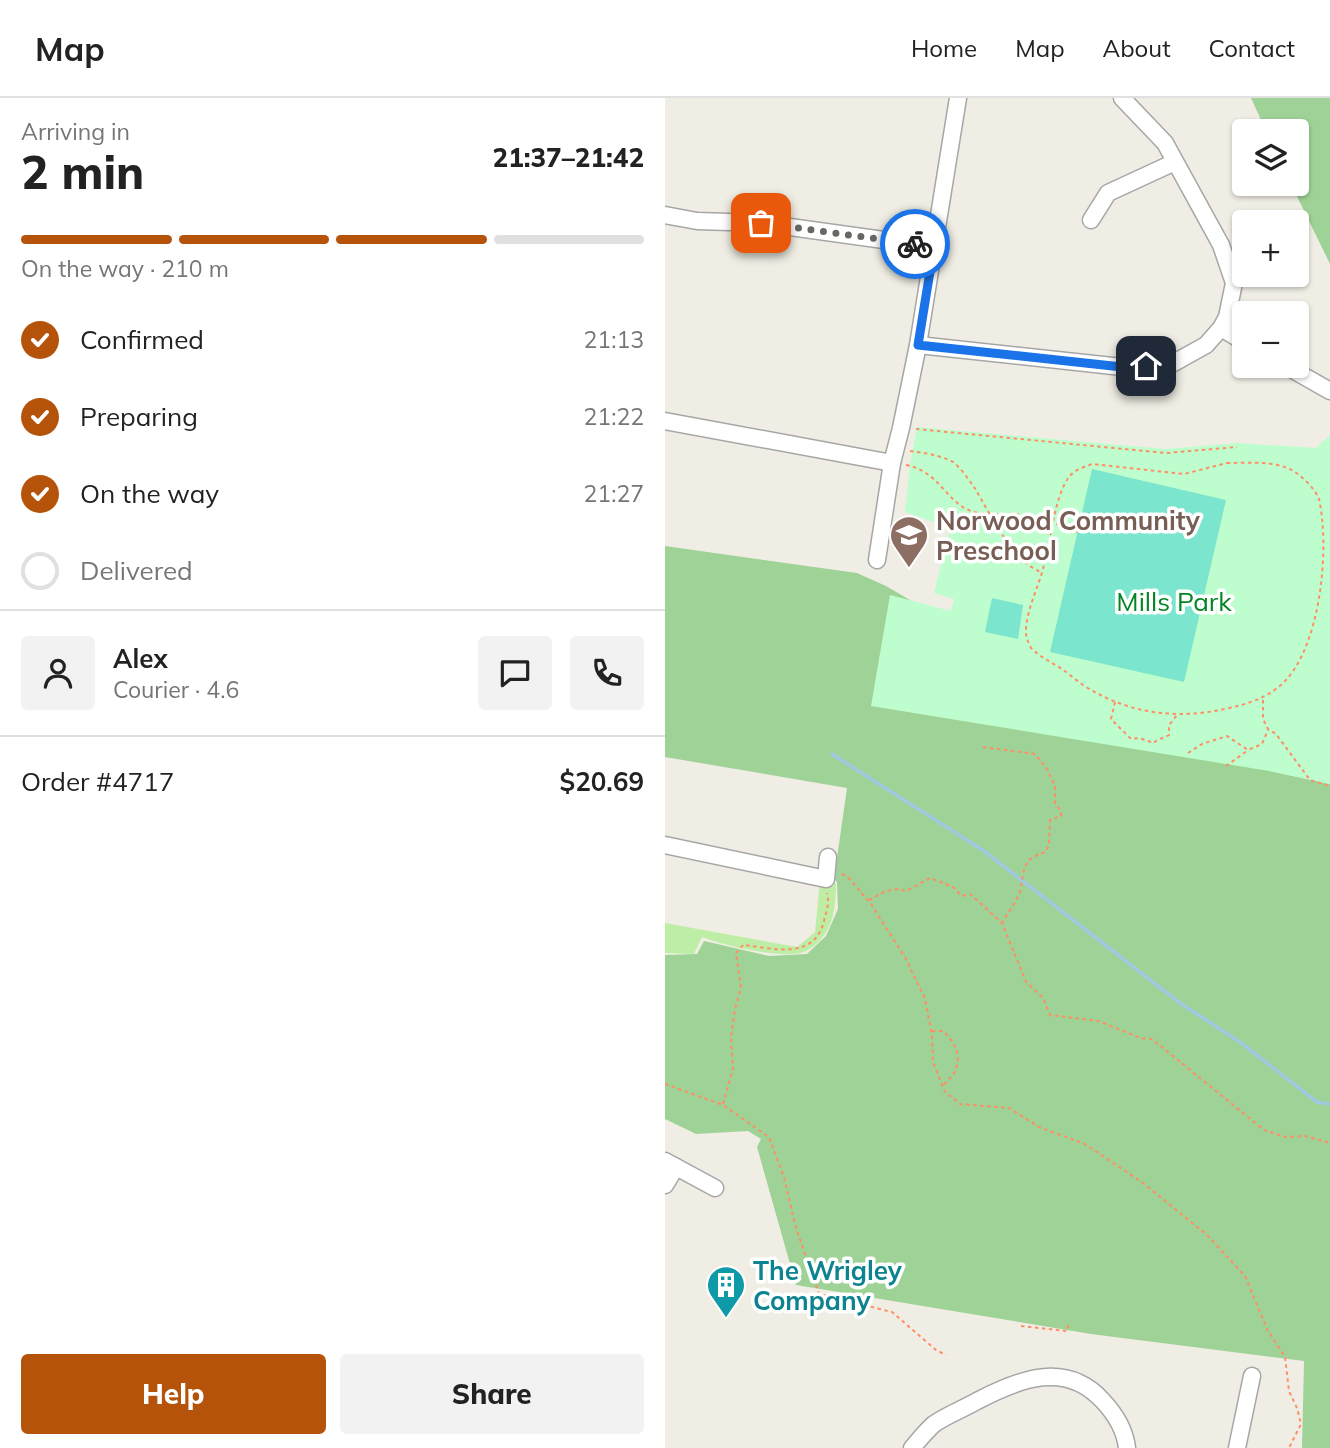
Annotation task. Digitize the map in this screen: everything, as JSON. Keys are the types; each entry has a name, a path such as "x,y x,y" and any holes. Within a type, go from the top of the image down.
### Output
{"street":[{"path":"877,561 892,463 918,345 958,98"},
{"path":"918,345 1122,367 1170,365 1206,345 1221,328 1227,317 1234,283 1221,245 1165,144 1122,98"},
{"path":"1091,220 1108,193 1175,162"},
{"path":"665,215 697,220 761,223 934,247"},
{"path":"1221,328 1232,335"},
{"path":"1307,378 1330,391"},
{"path":"665,421 892,463"},
{"path":"665,845 826,883 828,857"},
{"path":"665,1185 670,1164 715,1188"},
{"path":"1237,1448 1252,1376"},
{"path":"912,1448 933,1425 996,1391 1025,1379 1055,1377 1077,1381 1093,1390 1114,1413 1126,1437 1127,1448"}],"path":[{"path":"901,428 1165,453 1237,447"},
{"path":"903,450 930,454 955,463 1026,565 1042,572"},
{"path":"892,463 925,470 969,511 1012,513 1053,522 1077,532"},
{"path":"1326,584 1317,621 1303,654 1283,682 1262,698 1212,712 1177,715 1150,713 1115,701 1085,686 1031,648 1027,640 1026,624 1035,587 1042,572 1053,522 1069,477 1092,464 1184,474 1227,463 1279,466 1292,470 1305,480 1319,497 1324,516 1328,570"},
{"path":"1262,698 1263,719 1268,729 1276,734 1310,780 1330,786"},
{"path":"1115,701 1111,719 1131,739 1139,738 1153,743 1164,738 1169,735 1169,725 1177,715"},
{"path":"1226,766 1248,750 1262,744 1268,729"},
{"path":"1188,753 1202,744 1227,736 1248,750"},
{"path":"983,747 1035,754 1047,769 1055,786 1055,803 1061,811 1061,816 1050,820 1046,852 1033,855 1026,864 1019,892 1002,923"},
{"path":"723,1105 733,1069 731,1037 741,988 736,953 743,946 793,950 807,947 822,928 829,900 826,883 839,873 848,877 868,900 906,958 925,999 933,1062 944,1092 960,1104 1009,1108 1039,1127 1085,1144 1143,1182 1207,1235 1245,1276 1267,1329 1285,1357 1290,1391 1301,1424 1289,1448"},
{"path":"868,900 886,891 906,891 930,878 953,887 962,896 970,894 1002,923 1026,982 1043,999 1050,1015 1099,1021 1140,1038 1152,1039 1264,1130 1285,1137 1305,1136 1330,1143"},
{"path":"931,1031 943,1031 955,1042 958,1053 952,1079 943,1085"},
{"path":"665,1084 723,1105 769,1137 784,1177 795,1224 819,1294 892,1312 936,1350 946,1355"},
{"path":"1021,1326 1067,1331 1068,1324"}],"green space":[{"path":"1251,98 1330,98 1330,264 1309,221 1309,210 1304,210 1297,196 1309,196 1309,119 1261,119"},
{"name":"Mills Park","path":"917,427 1165,449 1237,443 1316,448 1330,435 1330,784 1269,771 871,706 890,595 951,611 954,599 934,593 950,528 905,512"},
{"path":"1092,469 1226,500 1184,682 1050,652"},
{"path":"665,546 857,573 886,586 937,616 1270,771 1330,784 1330,1448 1302,1448 1304,1361 1091,1334 796,1285 757,1147 761,1139 748,1131 696,1134 665,1119 665,955 697,954 704,941 769,956 807,954 826,936 838,909 837,882 834,879 847,788 665,757"},
{"path":"992,598 1023,605 1018,639 985,632"},
{"path":"820,880 836,883 834,912 823,937 808,950 787,954 772,953 740,948 702,937 694,954 665,953 665,923 797,947 815,932"}],"waterway":[{"path":"832,754 984,851 1180,1003 1240,1042 1317,1102 1330,1104"}],"way so far":[{"path":"761,223 915,244"}],"place":[{"name":"Norwood Community Preschool","path":"909,569"},
{"name":"The Wrigley Company","path":"726,1319"}],"route":[{"path":"915,244 934,247 918,345 1122,367 1146,366"}]}
